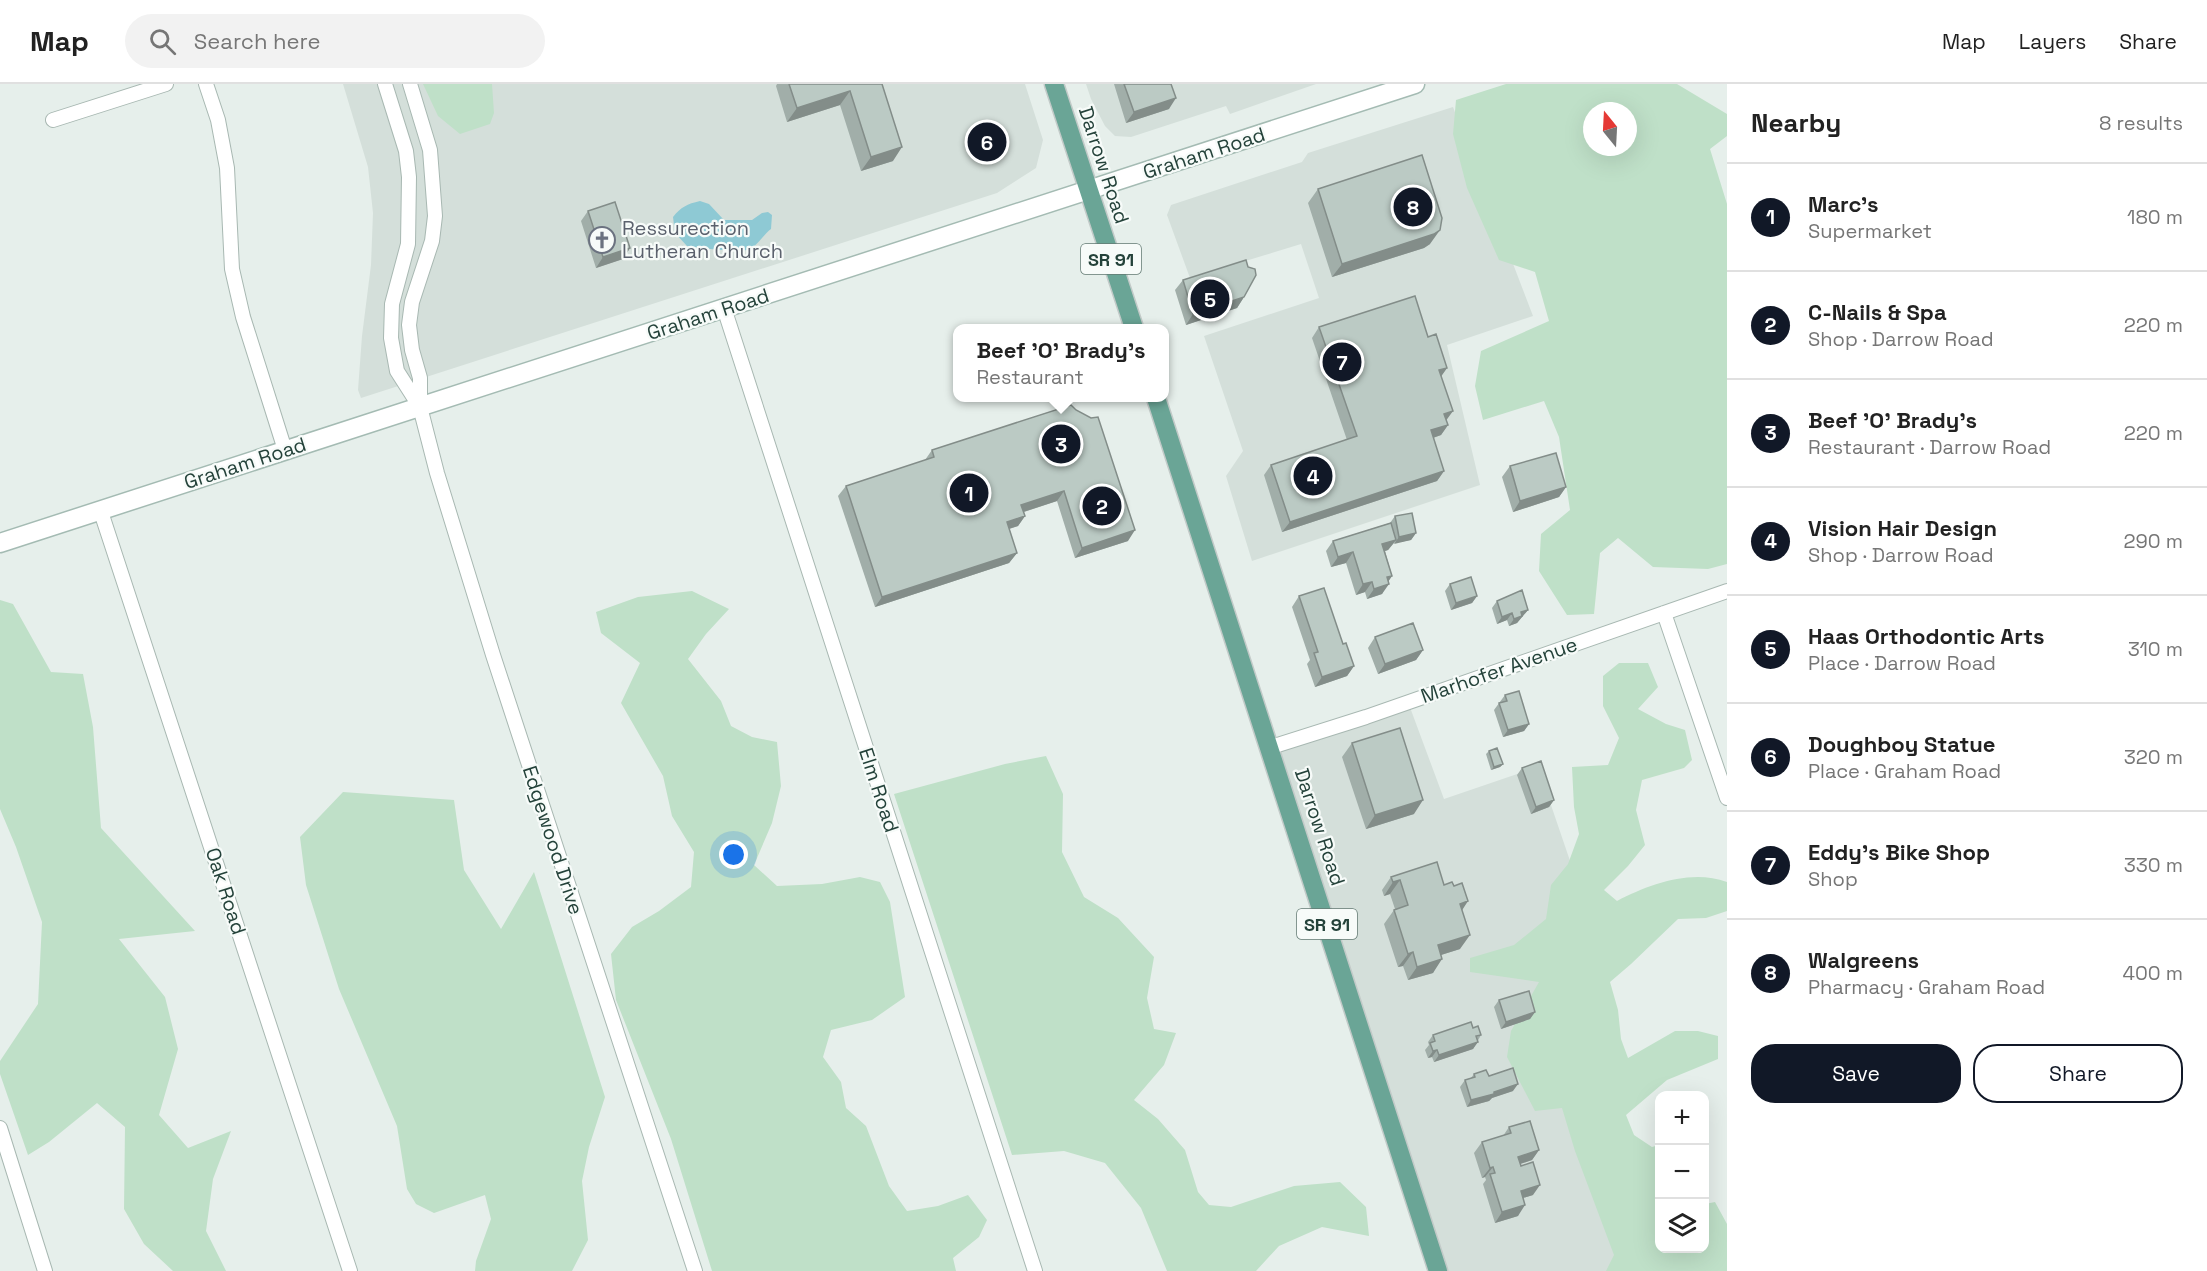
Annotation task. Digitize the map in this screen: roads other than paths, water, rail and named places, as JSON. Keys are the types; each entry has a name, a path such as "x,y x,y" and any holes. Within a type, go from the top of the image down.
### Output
{"main road":[{"name":"Darrow Road","path":"1054,84 1133,324"},
{"name":"Graham Road","path":"0,543 1415,84"},
{"name":"Darrow Road","path":"1157,402 1271,747 1438,1271"}],"street":[{"path":"53,120 166,84"},
{"path":"206,84 218,120 227,168 232,269 243,317 285,450"},
{"path":"385,84 406,151 409,177 408,244 392,304 392,338 397,371 420,407"},
{"path":"410,84 430,150 435,216 429,252 412,302 410,325 412,350 420,378 420,407"},
{"name":"Elm Road","path":"724,308 1035,1271"},
{"name":"Edgewood Drive","path":"420,407 437,473 493,655 695,1271"},
{"name":"Oak Road","path":"100,512 350,1271"},
{"name":"Marhofer Avenue","path":"1271,747 1366,717 1727,591"},
{"path":"1664,613 1727,798"},
{"path":"0,1128 45,1271"}],"water":[{"path":"700,201 709,204 724,220 752,220 768,212 772,215 771,229 755,245 746,250 687,246 675,233 673,217 685,206"}],"place":[{"name":"Doughboy Statue","path":"987,142"},
{"name":"Walgreens","path":"1413,207"},
{"name":"Ressurection Lutheran Church","path":"602,240"},
{"name":"Haas Orthodontic Arts","path":"1210,299"},
{"name":"Eddy's Bike Shop","path":"1342,362"},
{"name":"Beef 'O' Brady's","path":"1061,444"},
{"name":"Vision Hair Design","path":"1313,476"},
{"name":"Marc's","path":"969,493"},
{"name":"C-Nails & Spa","path":"1102,506"}]}
